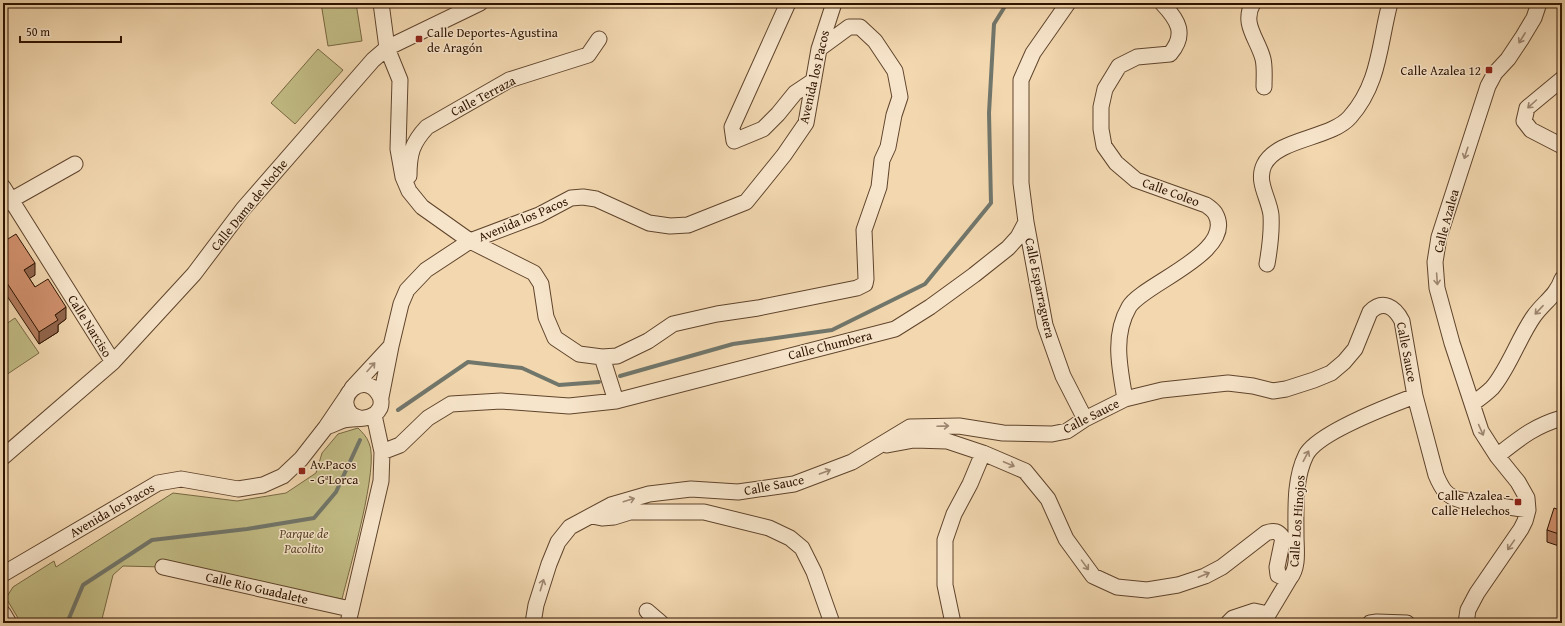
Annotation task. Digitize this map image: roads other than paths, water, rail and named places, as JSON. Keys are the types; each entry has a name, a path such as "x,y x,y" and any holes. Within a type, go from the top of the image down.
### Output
{"street":[{"name":"Calle Dama de Noche","path":"113,362 194,274 253,198 373,60 386,48 480,3"},
{"path":"788,3 732,127 734,141 763,129 796,93 813,81"},
{"name":"Avenida los Pacos","path":"381,397 401,304 407,290 426,270 470,241 539,215 571,198 583,197 596,199 649,224 670,226 688,225 746,202 784,155 806,124 819,49 834,3"},
{"path":"1026,222 1021,183 1021,80 1033,53 1068,3"},
{"name":"Calle Coleo","path":"1125,400 1119,363 1118,339 1122,320 1130,306 1141,295 1191,263 1209,246 1216,236 1218,224 1215,213 1206,205 1136,180 1116,163 1104,146 1101,129 1101,107 1104,89 1119,66 1137,57 1170,54 1177,46 1180,36 1179,27 1170,12 1162,3"},
{"path":"1253,3 1248,19 1251,32 1263,59 1264,87"},
{"path":"1267,264 1272,235 1270,213 1261,182 1261,173 1264,164 1272,155 1290,145 1333,128 1349,118 1360,104 1377,66 1390,3"},
{"name":"Calle Azalea","path":"1528,510 1527,498 1518,482 1497,456 1481,431 1452,343 1437,288 1436,262 1439,237 1488,86 1495,73 1508,59 1522,38 1534,18 1538,3"},
{"path":"384,7 386,48 400,80 398,149 403,177 409,191 422,207 470,241 534,273 541,284 546,317 554,338 579,354 602,358 617,356 648,341 673,324 717,314 758,308 861,287 865,284 864,230 878,187 882,160 888,147 894,115 900,97 895,71 876,42 860,27 849,27 819,49"},
{"name":"Calle Terraza","path":"409,191 409,165 412,149 417,138 427,127 509,80 588,55 599,39"},
{"path":"1562,79 1528,108 1524,121 1531,130 1562,146"},
{"path":"7,202 75,164"},
{"name":"Calle Narciso","path":"3,187 7,202 113,362 3,457"},
{"name":"Calle Chumbera","path":"382,452 400,445 428,418 451,404 501,401 569,406 616,401 895,329 930,307 997,257 1018,237 1026,222"},
{"name":"Calle Esparraguera","path":"1026,222 1045,325 1063,376 1085,419"},
{"path":"1472,404 1492,388 1526,327 1535,314 1558,290 1562,279"},
{"name":"Calle Sauce","path":"533,623 536,605 549,564 558,542 570,527 611,505 649,494 691,489 738,492 794,484 852,462 910,427 959,426 1003,433 1052,434 1067,431 1085,419 1125,400 1162,390 1228,383 1253,386 1273,391 1286,389 1314,380 1330,372 1344,362 1355,349 1370,312 1375,307 1381,305 1391,307 1398,313 1402,321 1415,396 1436,475 1441,486 1451,497 1460,500 1528,510"},
{"name":"Avenida los Pacos","path":"3,574 158,483 181,479 238,489 263,485 283,476 297,464 326,427 350,392 391,346"},
{"path":"602,358 616,401"},
{"path":"326,427 343,421 367,418 374,415 380,407 381,397 374,387 363,384 350,392 347,406 351,414 360,418"},
{"name":"Calle Los Hinojos","path":"876,448 914,440 947,441 983,453 1026,471 1048,499 1066,539 1093,576 1117,587 1147,590 1178,585 1205,576 1222,567 1272,530 1279,532 1283,538 1277,567 1278,575 1284,578 1290,578 1294,573 1296,558 1297,493 1306,453 1320,440 1368,415 1415,396"},
{"path":"349,616 381,481 382,452 374,415"},
{"path":"1497,456 1530,430 1562,418"},
{"path":"953,623 945,585 945,540 954,514 970,484 983,453"},
{"path":"1466,623 1468,610 1477,593 1526,521 1528,510"},
{"path":"591,516 602,518 614,517 630,512 704,512 769,528 790,538 802,548 814,572 832,623"},
{"name":"Calle Rio Guadalete","path":"163,567 349,616"},
{"path":"1228,623 1233,618 1254,611 1266,618 1290,578"},
{"path":"647,611 661,623"},
{"path":"3,613 9,623"},
{"path":"1370,623 1407,623"}],"waterway":[{"path":"620,376 733,344 832,330 925,284 991,203 989,113 994,24 1007,3"},
{"path":"398,410 468,362 522,368 559,385 599,382"},
{"path":"67,623 83,585 152,540 247,529 314,518 336,492 360,440"}],"place":[{"name":"Calle Deportes-Agustina de Aragón","path":"419,39"},
{"name":"Calle Azalea 12","path":"1489,70"},
{"name":"Av.Pacos - GªLorca","path":"302,471"},
{"name":"Calle Azalea - Calle Helechos","path":"1518,502"}],"park label":[{"name":"Parque de Pacolito","path":"304,540"}]}
